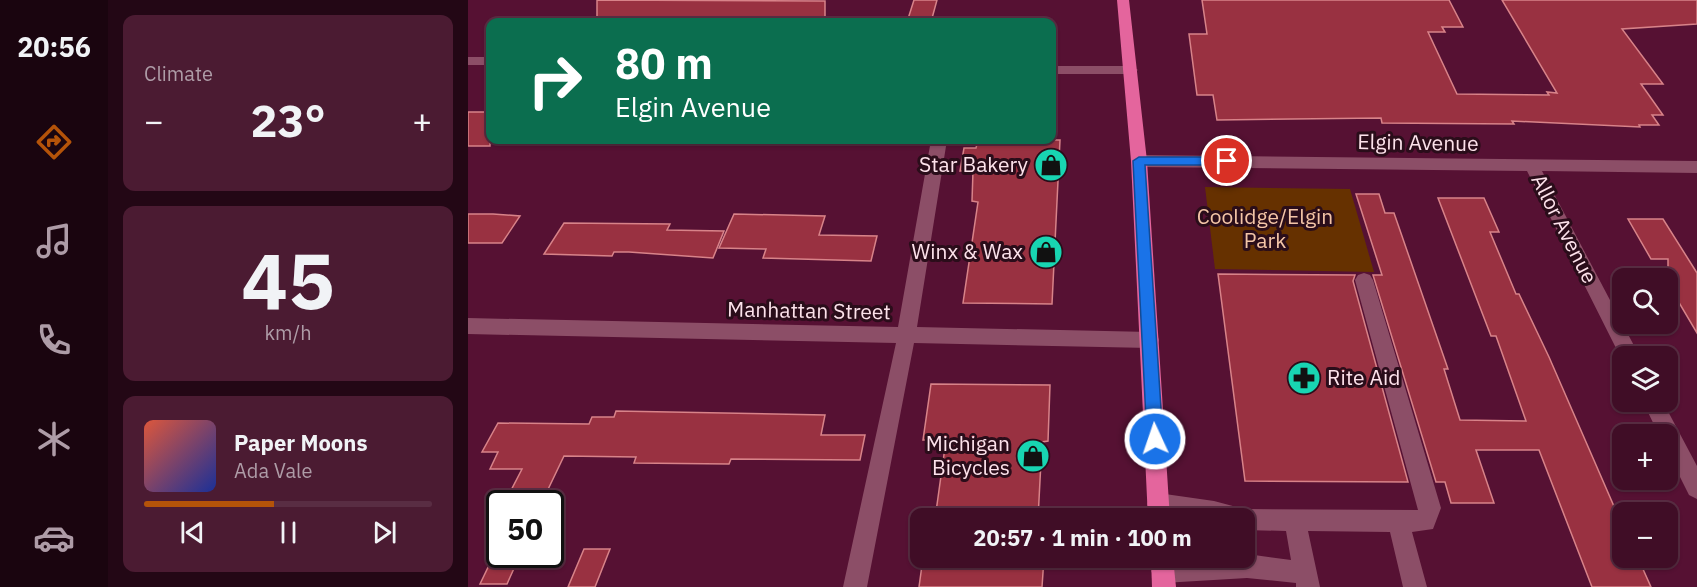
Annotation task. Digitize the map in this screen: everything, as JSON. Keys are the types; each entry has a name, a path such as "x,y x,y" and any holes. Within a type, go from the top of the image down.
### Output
{"main road":[{"path":"1123,0 1139,161 1159,508"}],"street":[{"path":"468,61 486,61"},
{"path":"1056,70 1131,70"},
{"path":"855,587 905,335 938,144"},
{"name":"Elgin Avenue","path":"1139,161 1697,167"},
{"name":"Allor Avenue","path":"1532,166 1624,346"},
{"path":"1255,519 1425,521 1430,508 1364,280"},
{"name":"Manhattan Street","path":"468,326 1150,340"},
{"path":"1658,412 1697,488"},
{"path":"1163,572 1247,566 1307,580 1295,521"},
{"path":"1398,521 1415,587"}],"green space":[{"name":"Coolidge/Elgin Park","path":"1205,187 1350,189 1374,272 1215,269"}],"building":[{"path":"597,0 825,1 825,18 597,18"},
{"path":"914,0 937,0 932,18 908,18"},
{"path":"1202,0 1449,0 1463,27 1442,27 1445,32 1428,32 1457,94 1549,95 1547,92 1557,93 1502,0 1697,0 1697,24 1622,29 1663,84 1641,84 1663,115 1652,115 1659,125 1639,125 1640,127 1512,121 1514,124 1382,123 1381,118 1217,120 1213,95 1197,95 1189,34 1207,34"},
{"path":"468,112 486,112 486,144 490,146 468,146"},
{"path":"1056,140 1060,140 1052,304 963,303 978,202 972,201 973,171 960,171 964,148 976,148 977,144 1056,144"},
{"path":"1356,194 1379,194 1385,213 1394,213 1448,369 1444,369 1460,420 1526,421 1496,336 1491,336 1438,198 1484,198 1499,232 1490,232 1516,294 1519,294 1549,357 1612,502 1612,568 1642,568 1651,587 1592,587 1539,450 1476,450 1494,503 1451,503 1445,482 1436,482 1373,275 1382,275"},
{"path":"468,214 520,216 502,243 468,243"},
{"path":"734,214 825,216 819,235 877,236 871,261 763,258 766,249 719,248"},
{"path":"1628,219 1663,219 1697,273 1697,333 1678,301 1678,268 1668,268 1668,259 1651,259"},
{"path":"564,223 670,224 667,230 724,231 713,258 629,252 614,252 612,256 544,254"},
{"name":"Rite Aid","path":"1218,274 1355,275 1353,281 1408,482 1245,481"},
{"path":"931,384 1050,385 1048,441 1042,442 1039,508 937,508 946,440 923,440"},
{"path":"616,411 825,415 821,435 865,435 860,460 731,459 729,464 634,463 636,457 564,456 548,490 511,490 522,469 490,469 498,452 482,452 498,423 589,424 592,417 614,417"},
{"path":"584,549 610,549 595,587 568,587"},
{"path":"488,568 514,568 507,584 480,584"},
{"path":"922,568 1043,568 1042,587 919,587"}],"place":[{"name":"Star Bakery","path":"1051,165"},
{"name":"Winx & Wax","path":"1046,252"},
{"name":"Rite Aid","path":"1304,378"},
{"name":"Michigan Bicycles","path":"1033,456"}],"route":[{"path":"1155,439 1139,161 1227,161"}]}
